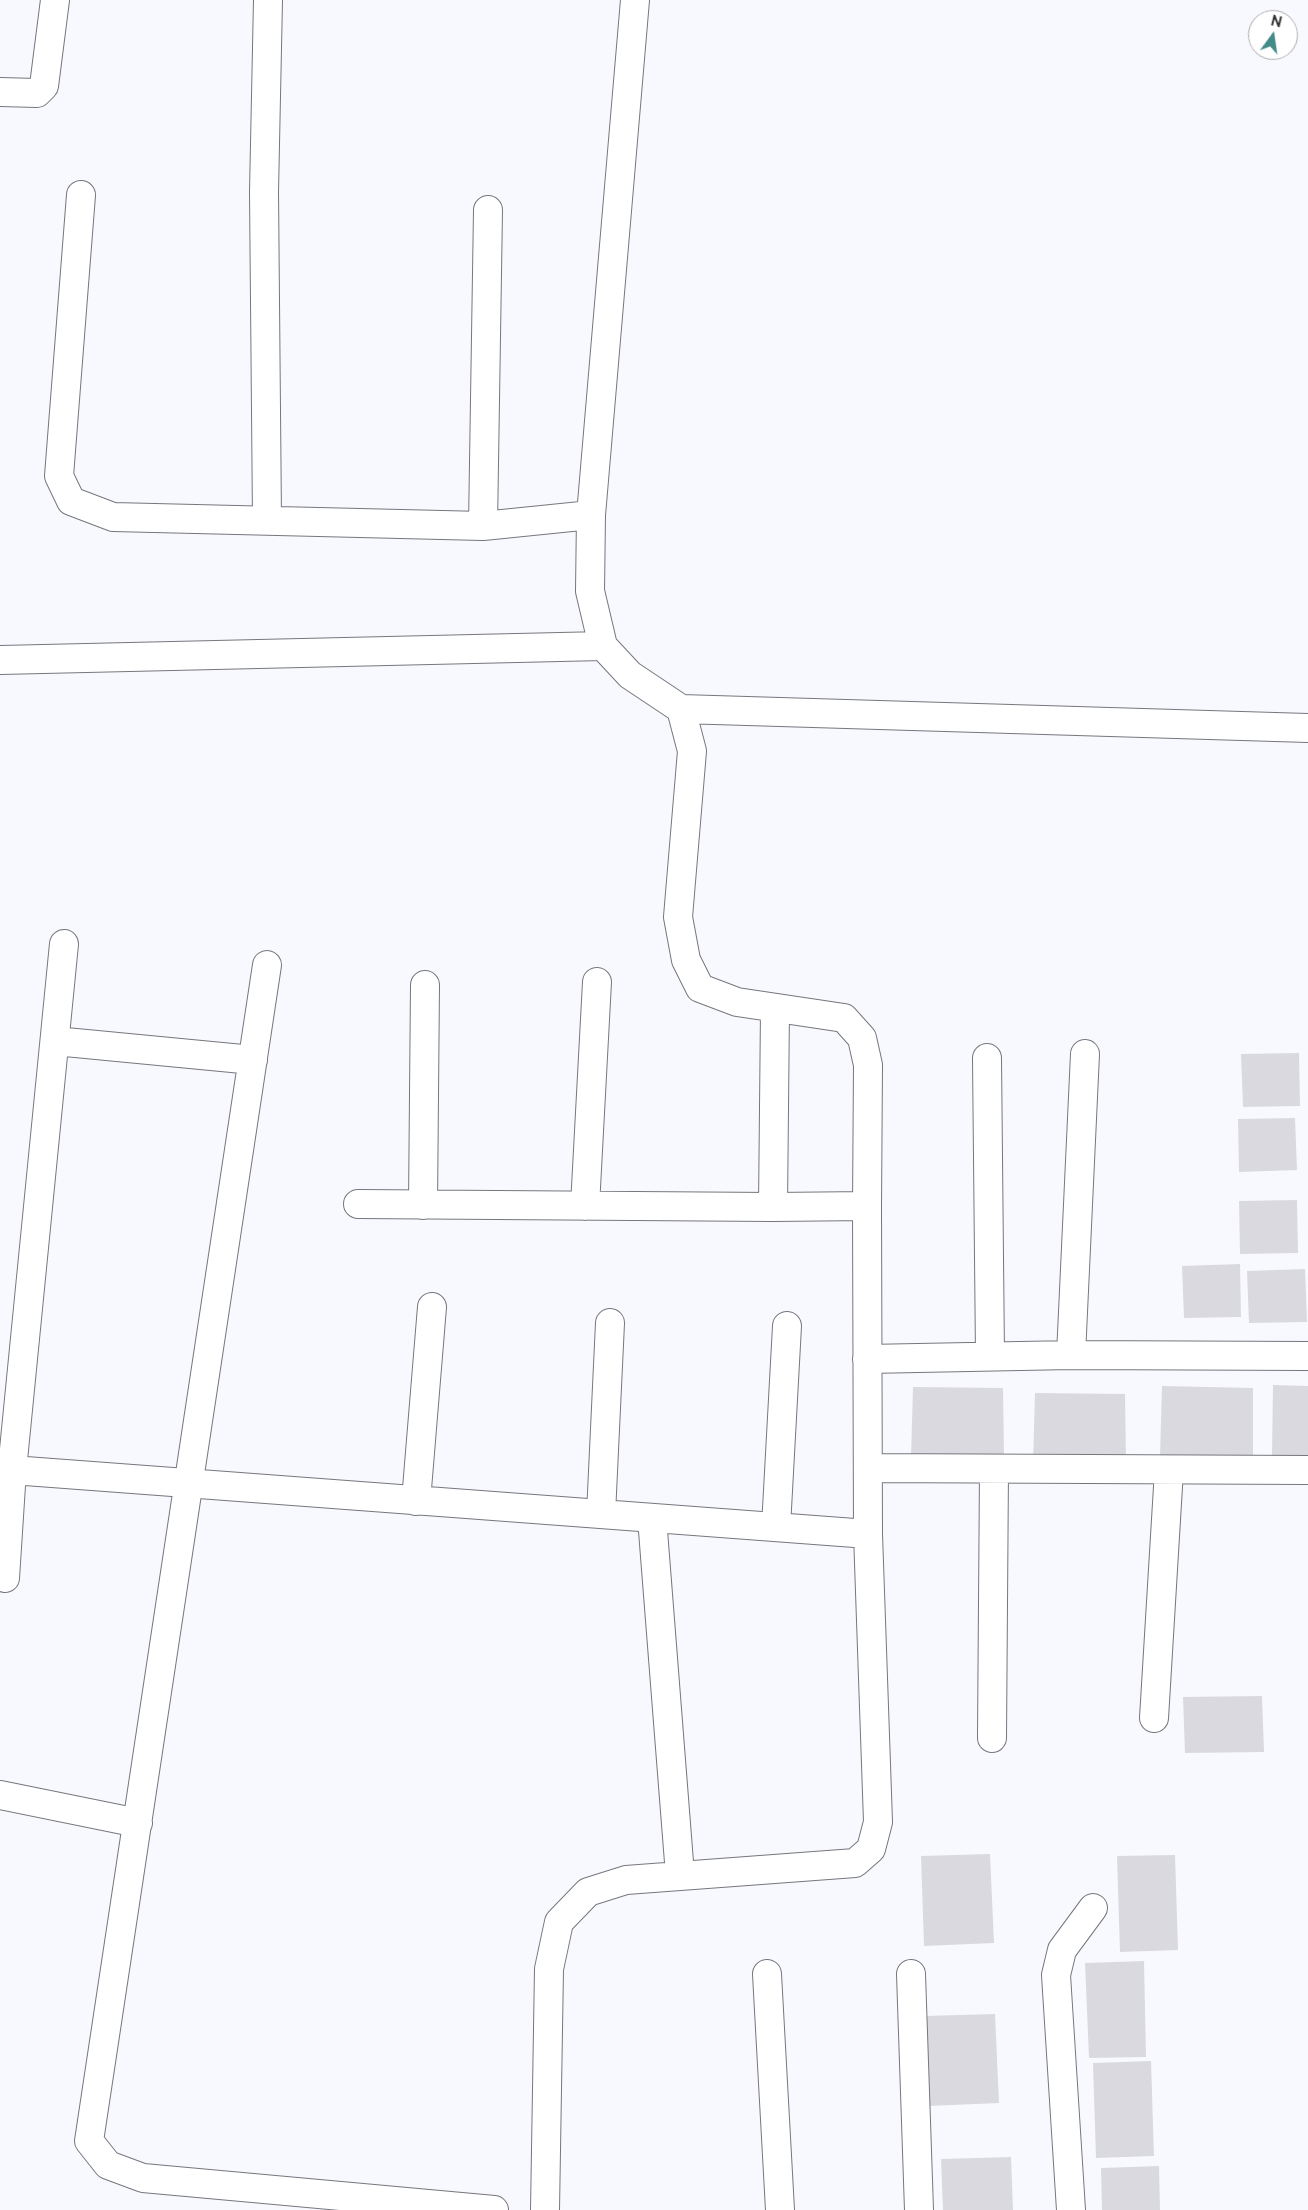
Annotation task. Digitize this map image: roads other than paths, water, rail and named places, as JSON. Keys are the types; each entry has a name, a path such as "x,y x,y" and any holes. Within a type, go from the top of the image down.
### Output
{"street":[{"path":"0,92 37,93 44,86 55,0"},
{"path":"267,520 264,192 268,0"},
{"path":"635,0 591,515 590,591 603,646 630,675 681,708 1308,728"},
{"path":"81,195 59,476 71,501 113,517 483,526 591,515"},
{"path":"483,526 488,210"},
{"path":"0,660 603,646"},
{"path":"545,2210 549,1969 559,1922 588,1892 626,1880 855,1863 871,1849 878,1822 868,1534 868,1065 862,1038 844,1018 736,1002 700,988 686,960 678,917 692,751 681,708"},
{"path":"5,1578 12,1470 64,944"},
{"path":"267,965 89,2141 108,2166 143,2178 494,2210"},
{"path":"585,1206 596,982"},
{"path":"423,1205 425,985"},
{"path":"773,1207 775,1008"},
{"path":"55,1041 253,1060"},
{"path":"1071,1355 1085,1054"},
{"path":"988,1058 990,1356"},
{"path":"358,1204 867,1206"},
{"path":"416,1501 432,1307"},
{"path":"601,1514 610,1323"},
{"path":"776,1527 787,1326"},
{"path":"868,1359 1071,1355 1308,1356"},
{"path":"868,1468 1308,1470"},
{"path":"992,1738 994,1469"},
{"path":"12,1470 189,1485 868,1534"},
{"path":"1154,1718 1169,1470"},
{"path":"652,1518 680,1876"},
{"path":"0,1795 138,1823"},
{"path":"1071,2210 1056,1975 1062,1950 1094,1908"},
{"path":"767,1974 780,2210"},
{"path":"912,1974 919,2210"}]}
